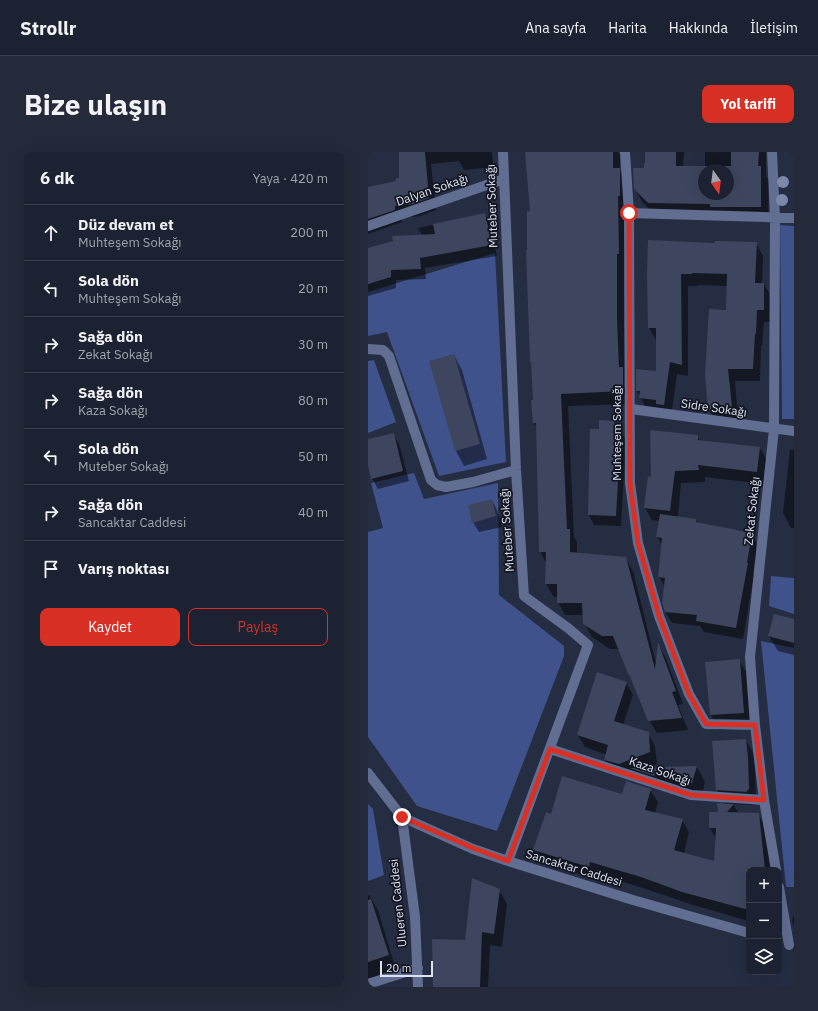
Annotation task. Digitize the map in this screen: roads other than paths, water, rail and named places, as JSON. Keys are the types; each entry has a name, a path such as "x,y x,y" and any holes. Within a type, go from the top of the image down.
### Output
{"street":[{"name":"Muteber Sokağı","path":"503,152 516,470 524,596 568,628 588,645 508,861"},
{"name":"Muhteşem Sokağı","path":"625,152 629,213 631,409 630,483 638,543 659,616 689,694 706,724 755,725"},
{"name":"Zekat Sokağı","path":"772,152 775,218 774,429 750,657 755,725 764,800 775,867"},
{"name":"Dalyan Sokağı","path":"368,226 504,179"},
{"path":"629,213 794,218"},
{"path":"368,349 383,350 389,356 431,480 437,485 446,487 473,482 516,470"},
{"name":"Sidre Sokağı","path":"631,409 794,431"},
{"name":"Kaza Sokağı","path":"550,749 691,795 764,800"},
{"name":"Sancaktar Caddesi","path":"368,773 402,817 473,848 508,861 633,900 746,933"},
{"name":"Ulueren Caddesi","path":"402,817 415,917 418,987"},
{"path":"781,903 787,945"},
{"path":"368,984 418,968"}]}
